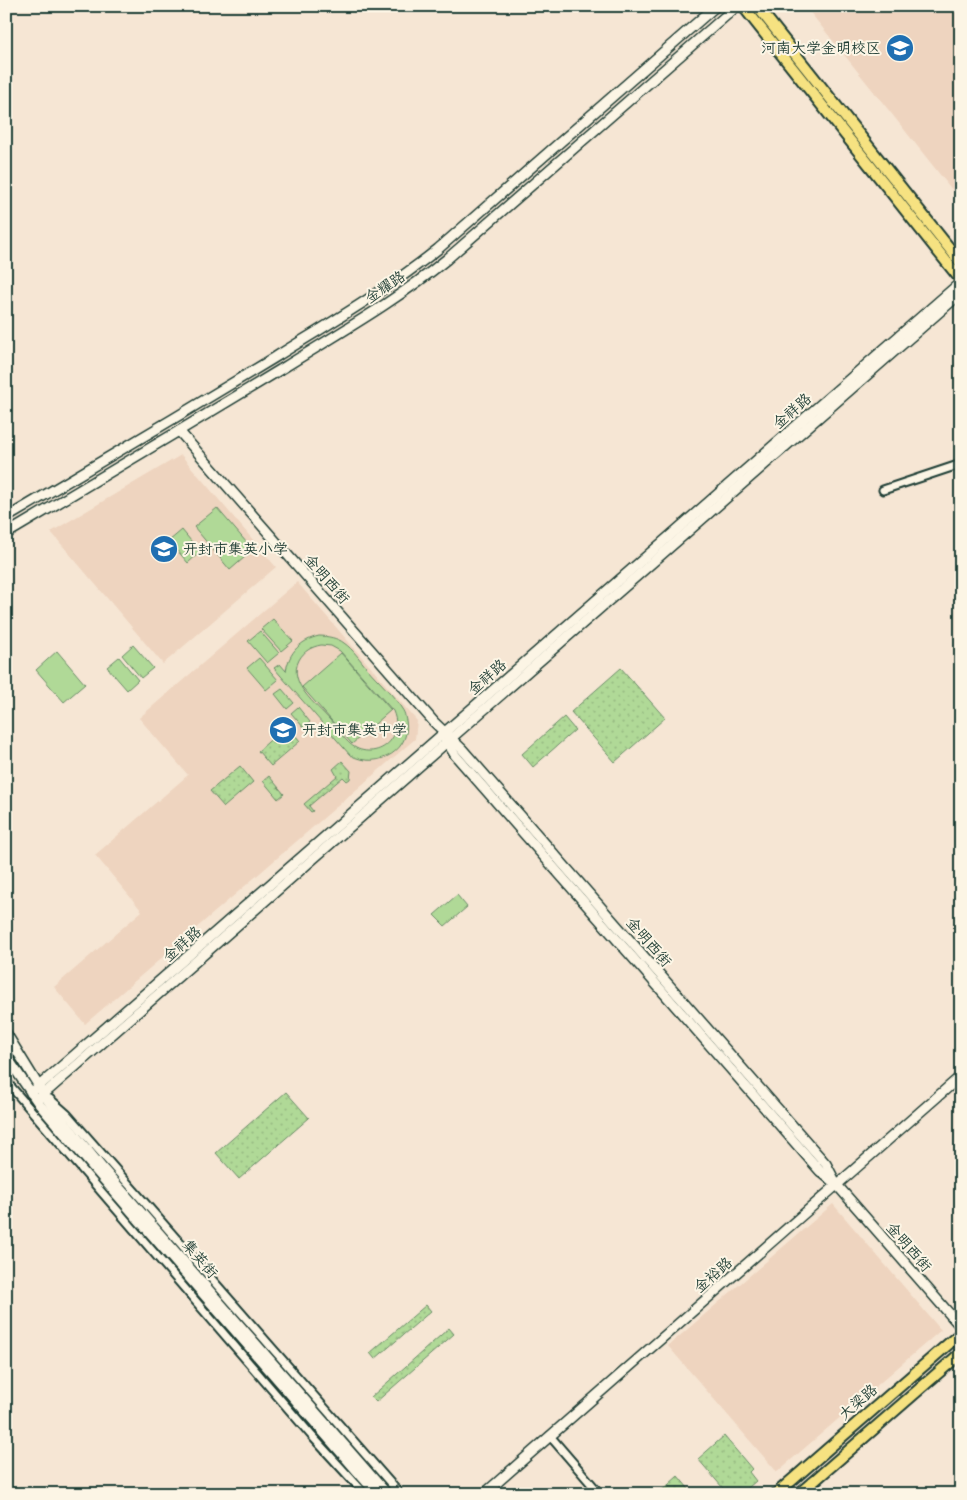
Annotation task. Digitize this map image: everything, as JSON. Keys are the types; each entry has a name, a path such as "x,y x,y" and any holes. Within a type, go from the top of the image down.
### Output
{"main road":[{"path":"744,6 961,281"},
{"path":"757,6 961,263"},
{"name":"大梁路","path":"776,1494 961,1333"},
{"name":"大梁路","path":"799,1494 961,1353"}],"street":[{"name":"金耀路","path":"6,518 214,395 360,305 400,278 438,249 716,6"},
{"name":"金耀路","path":"6,534 367,316 430,272 737,6"},
{"name":"金祥路","path":"446,737 961,281"},
{"name":"金祥路","path":"38,1093 446,737 961,293"},
{"name":"金明西街","path":"179,431 434,722 446,737 455,754 548,861 820,1171 837,1185 961,1327"},
{"path":"883,490 961,464"},
{"name":"集英街","path":"6,1033 38,1093 99,1174 377,1494"},
{"name":"集英街","path":"6,1056 387,1494"},
{"name":"金裕路","path":"484,1494 961,1076"},
{"path":"6,1081 311,1435 365,1494"},
{"path":"38,1093 67,1114 400,1494"},
{"path":"550,1436 600,1494"}],"shaded area":[{"name":"河南大学金明校区","path":"805,6 961,6 961,201 895,118"},
{"name":"开封市集英小学","path":"181,455 276,567 163,664 51,532"},
{"name":"开封市集英中学","path":"297,582 417,721 415,739 85,1024 54,987 142,911 95,855 188,775 139,718"},
{"path":"833,1204 941,1330 777,1472 668,1346"}],"green space":[{"path":"217,508 253,550 230,570 194,527"},
{"path":"182,530 200,552 188,563 169,541"},
{"path":"273,619 293,641 281,651 261,629"},
{"path":"260,631 279,653 267,663 248,641"},
{"path":"325,636 342,641 399,704 405,714 407,728 405,738 392,754 372,760 350,755 274,668 280,664 286,671 290,658 297,648 313,638","holes":["321,645 331,646 340,651 393,711 396,730 391,740 384,747 365,751 352,746 300,685 296,669 301,657 314,647"]},
{"path":"133,645 153,668 141,678 122,655"},
{"path":"57,651 85,684 64,702 36,670"},
{"path":"341,653 391,710 352,744 302,687"},
{"path":"119,657 138,680 127,690 107,667"},
{"path":"259,658 278,680 266,690 247,668"},
{"path":"621,668 665,718 615,762 571,712"},
{"path":"282,689 294,703 287,709 275,694"},
{"path":"298,707 310,722 304,728 291,713"},
{"path":"564,717 575,730 533,767 522,754"},
{"path":"287,725 300,741 271,766 258,751"},
{"path":"342,761 351,771 350,779 347,781 343,777 309,806 313,811 311,812 304,804 337,776 333,769"},
{"path":"240,766 253,782 224,807 210,791"},
{"path":"269,776 284,794 278,799 263,781"},
{"path":"457,895 467,907 445,926 434,915"},
{"path":"286,1092 309,1118 239,1179 216,1153"},
{"path":"426,1305 431,1311 375,1359 370,1353"},
{"path":"449,1328 454,1334 376,1402 371,1397"},
{"path":"724,1436 752,1469 749,1472 756,1481 741,1494 728,1494 698,1459"},
{"path":"678,1476 693,1494 658,1494"}],"place":[{"name":"河南大学金明校区","path":"900,48"},
{"name":"开封市集英小学","path":"164,549"},
{"name":"开封市集英中学","path":"283,730"}]}
